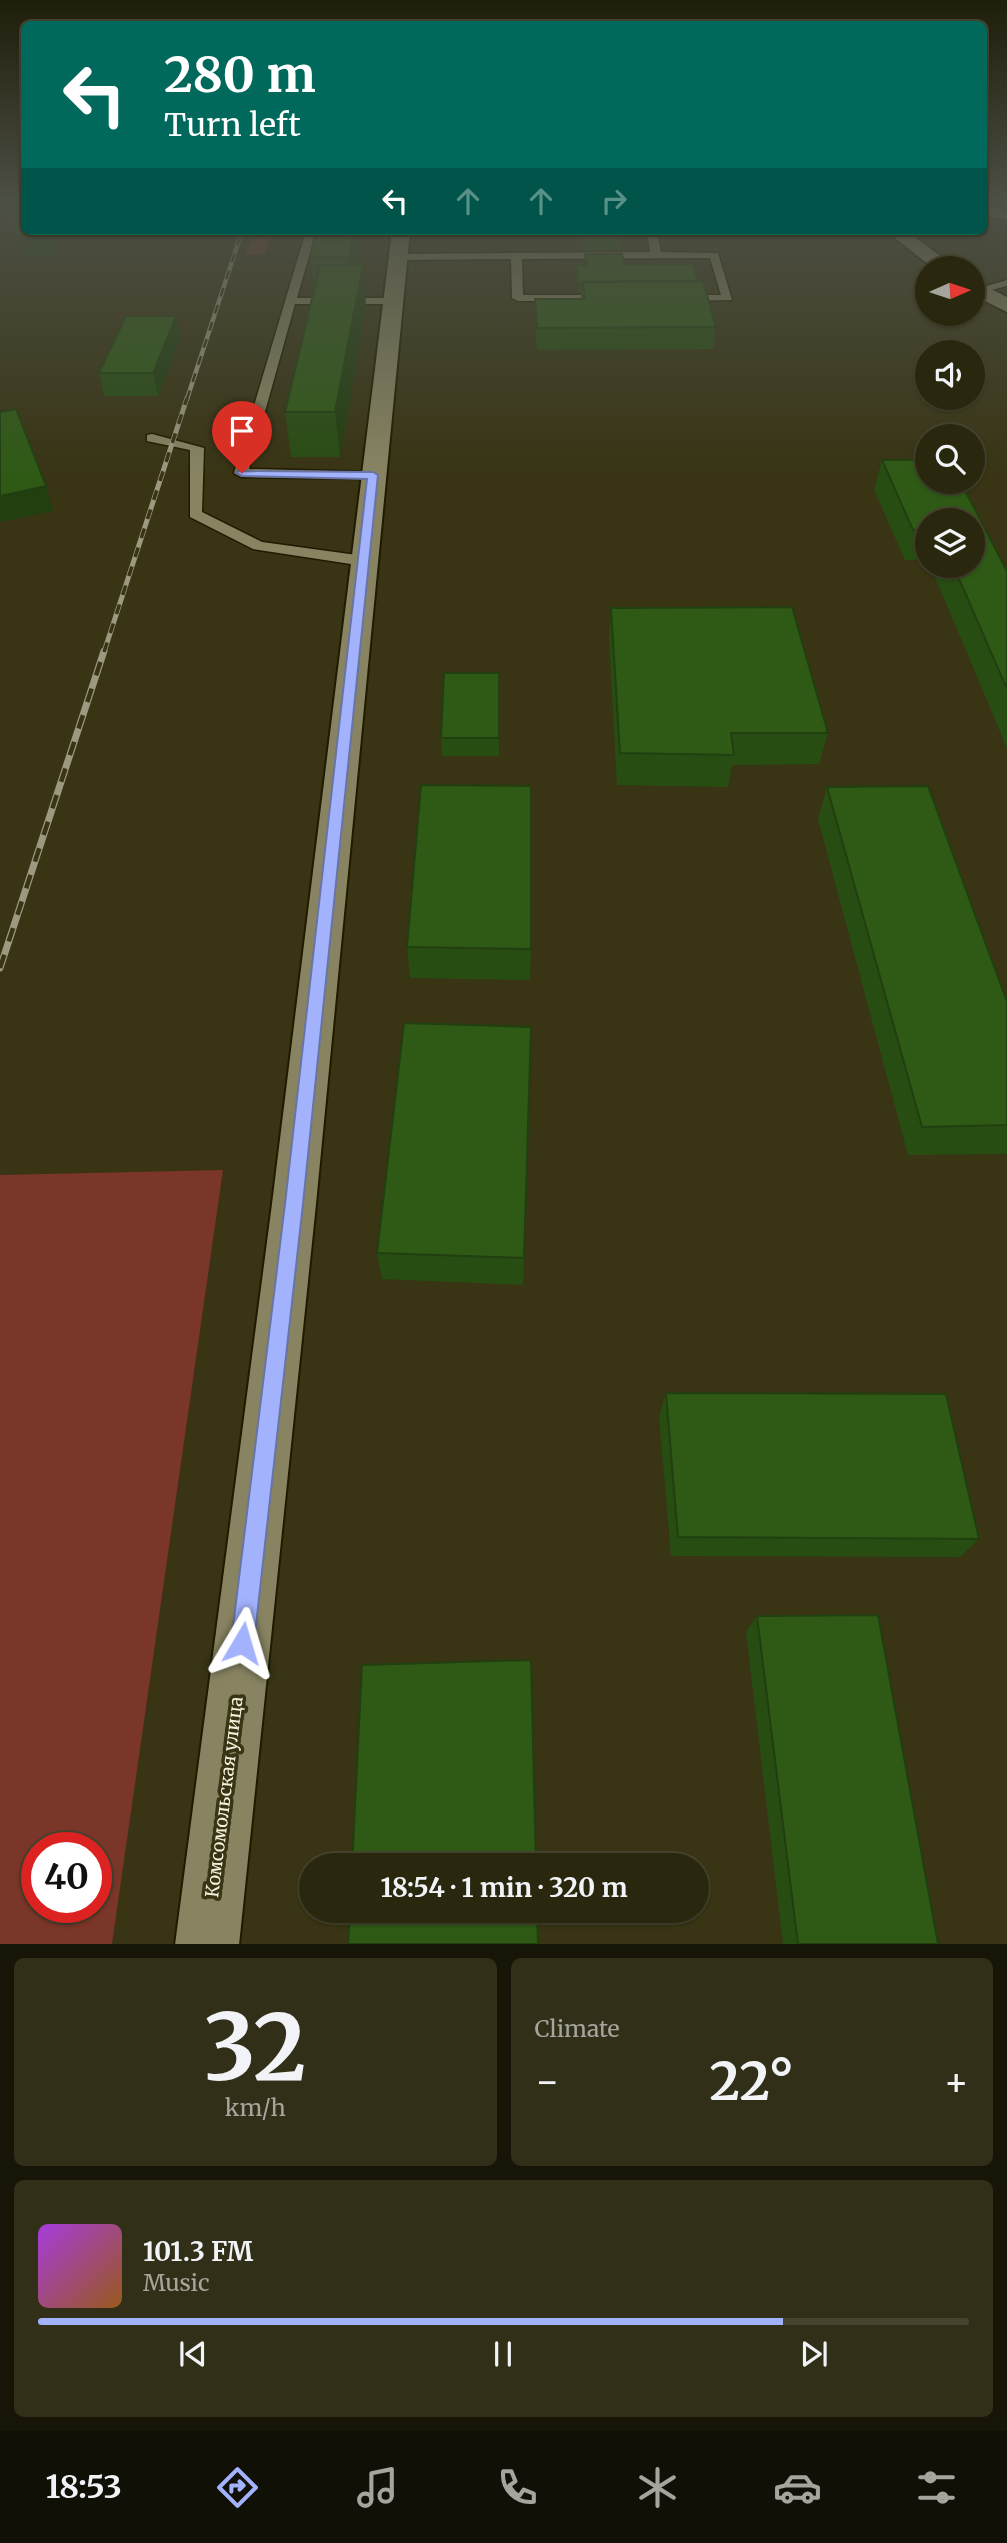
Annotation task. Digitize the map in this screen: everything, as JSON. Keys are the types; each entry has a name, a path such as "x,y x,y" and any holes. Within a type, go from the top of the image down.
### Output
{"street":[{"name":"Комсомольская улица","path":"207,1944 294,1204 393,293"},
{"path":"985,293 1007,306"}],"lane":[{"path":"292,293 242,473 373,475"},
{"path":"518,293 518,298 616,298"},
{"path":"672,298 728,298 726,293"},
{"path":"290,301 392,301"},
{"path":"152,438 197,447 195,514 258,546 364,561"}],"shaded area":[{"path":"223,1170 112,1944 0,1944 0,1175"}],"building":[{"path":"313,293 358,293 335,412 285,412"},
{"path":"584,293 706,293 716,327 537,328 535,299 585,299"},
{"path":"126,316 176,316 153,373 99,373"},
{"path":"16,409 46,486 0,496 0,412"},
{"path":"882,460 915,460 915,494 967,494 974,508 915,508 913,530"},
{"path":"985,529 1007,571 1007,689 959,578 985,578"},
{"path":"792,607 828,733 731,733 734,755 620,753 611,608"},
{"path":"444,673 499,673 499,738 441,738"},
{"path":"421,785 531,786 531,949 407,947"},
{"path":"928,786 1007,1002 1007,1125 922,1127 827,787"},
{"path":"404,1023 531,1027 524,1258 377,1253"},
{"path":"666,1393 946,1394 979,1539 678,1537"},
{"path":"878,1615 938,1944 798,1944 757,1616"},
{"path":"531,1660 536,1853 353,1853 362,1665"},
{"path":"349,1923 537,1923 538,1944 348,1944"}],"railway":[{"path":"187,399 222,293"},
{"path":"104,652 187,398"},
{"path":"0,968 104,651"}],"route":[{"path":"242,473 373,475 294,1204 242,1643"}]}
